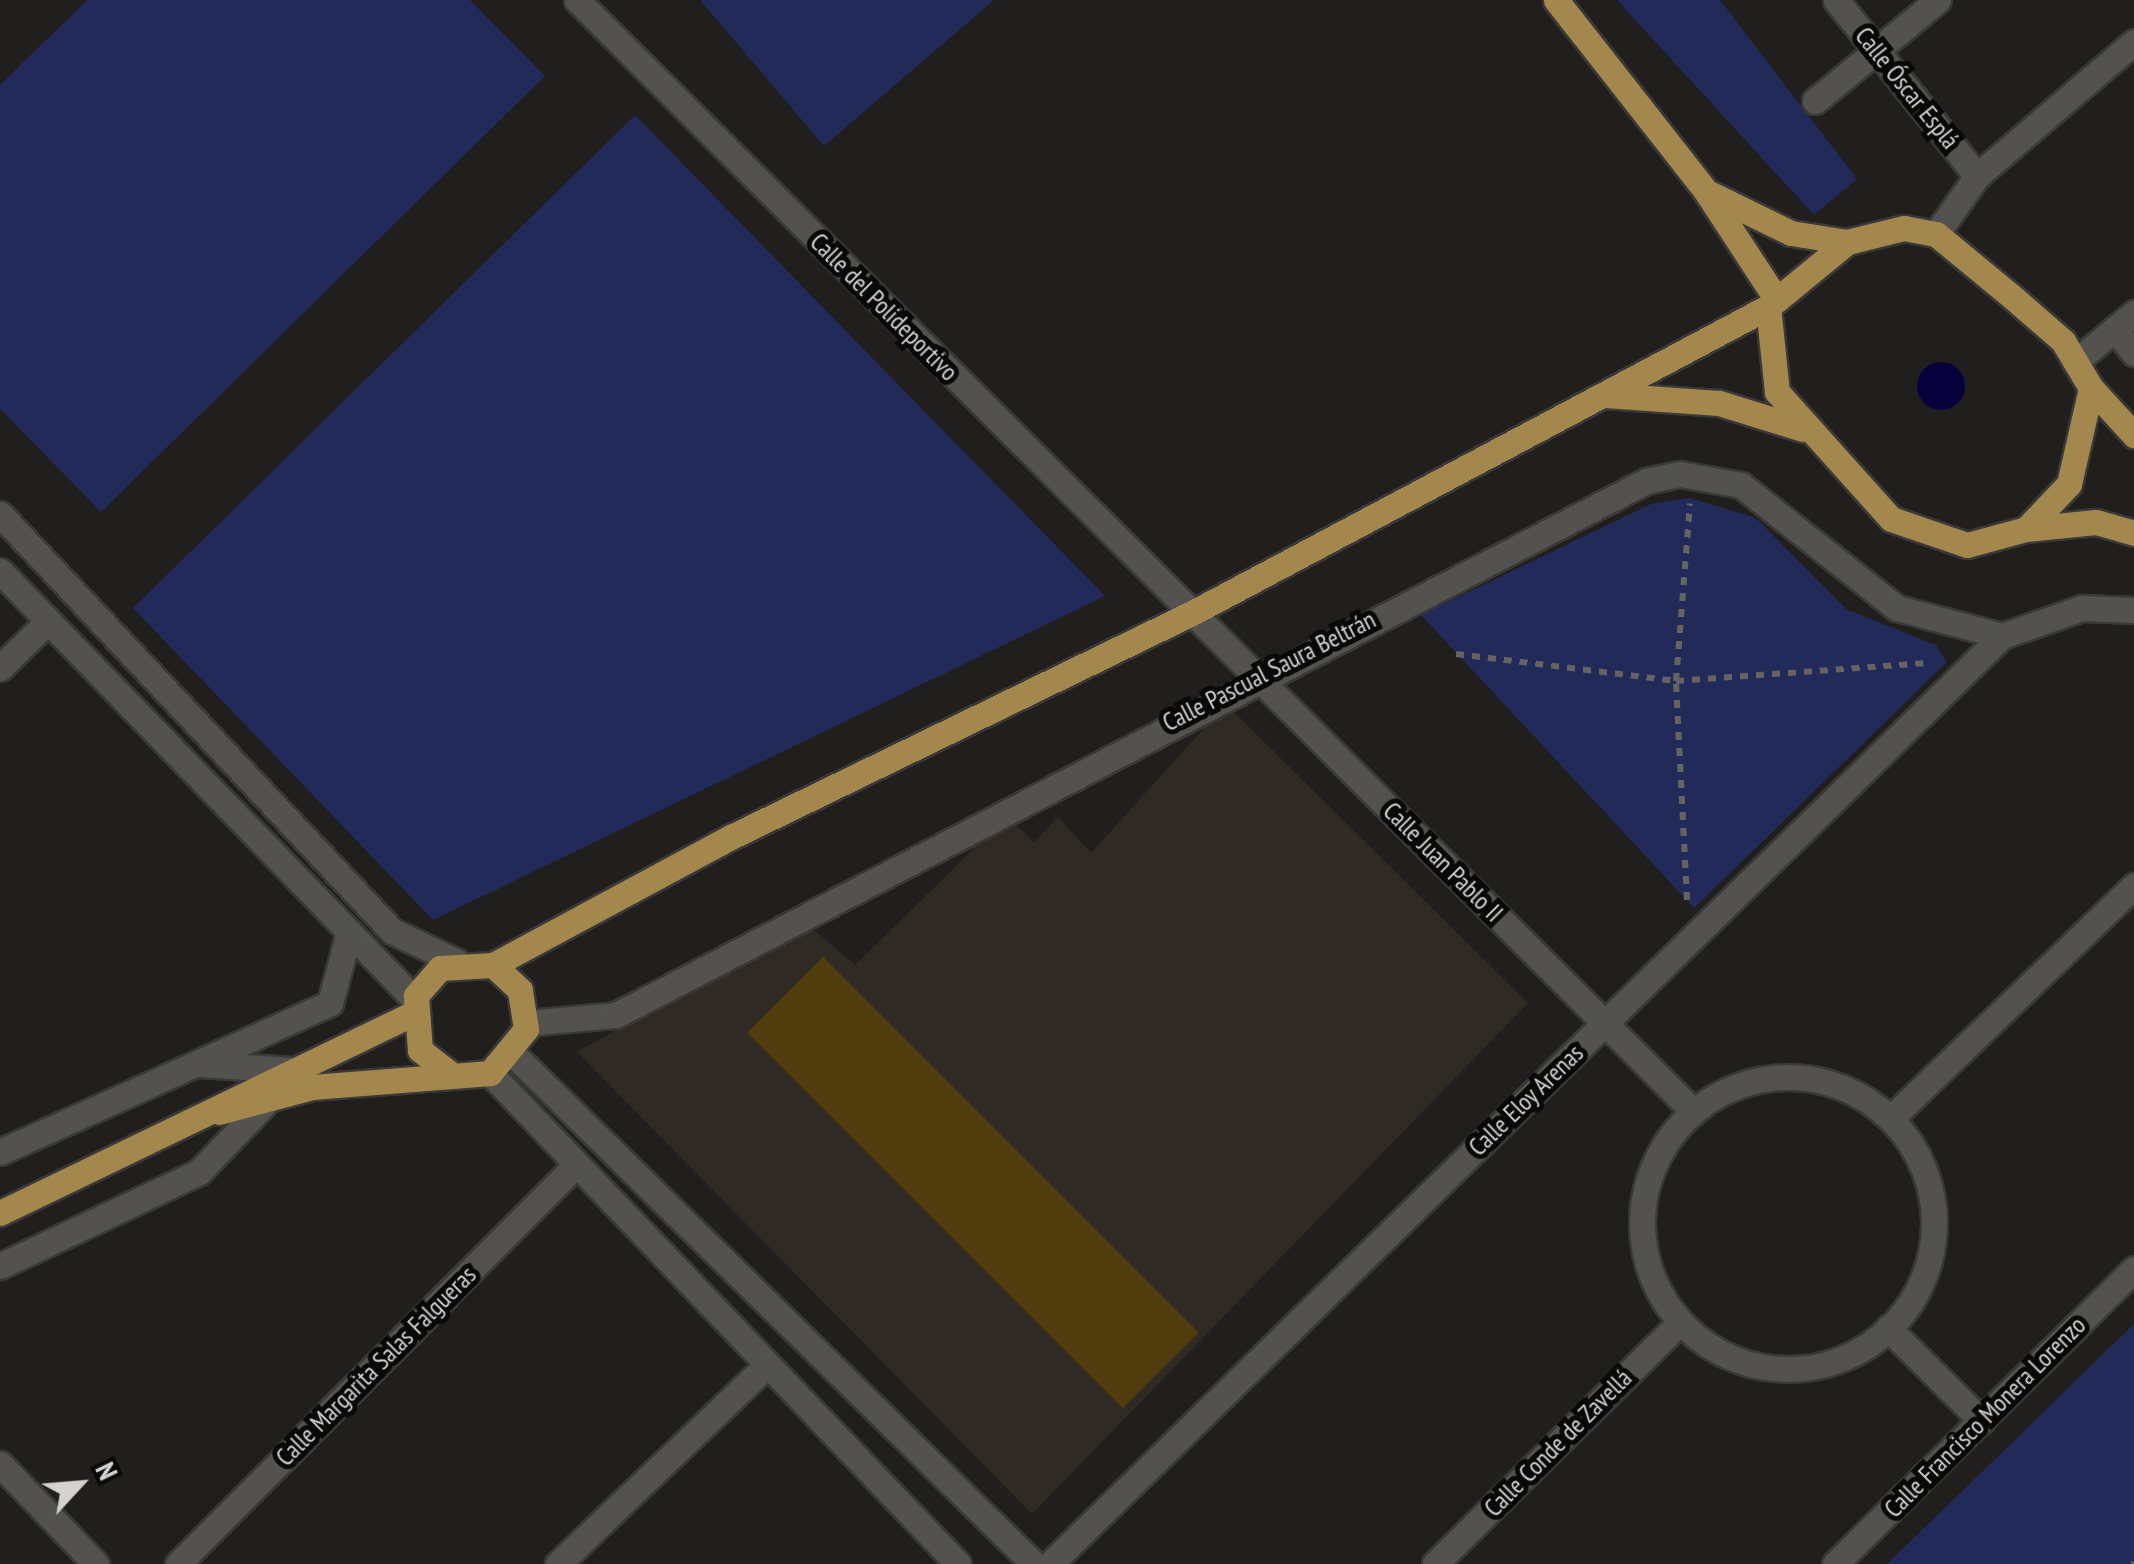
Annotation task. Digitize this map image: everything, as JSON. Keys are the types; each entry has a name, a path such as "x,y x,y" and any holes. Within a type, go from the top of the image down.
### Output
{"main road":[{"path":"1556,0 1705,190 1772,303 1777,392 1803,428 1891,518 1967,544 2026,529 2096,522 2134,534"},
{"path":"1705,190 1791,232 1848,242 1904,228 1936,234 2076,362 2091,388 2134,434"},
{"path":"451,1074 420,1050 413,1007 426,980 456,962 493,966 718,844 1192,613 1772,303 1848,242"},
{"path":"2026,529 2070,484 2091,388"},
{"path":"1605,395 1718,402 1803,428"},
{"path":"520,990 550,938"},
{"path":"219,1112 272,1096 451,1074 490,1073 514,1055 526,1023 520,990 493,966"},
{"path":"0,1213 219,1112 413,1007"}],"street":[{"name":"Calle del Polideportivo","path":"576,0 1192,613"},
{"name":"Calle Óscar Esplá","path":"1836,0 1978,176"},
{"path":"1815,101 1938,0"},
{"path":"1936,234 1978,176 2134,42"},
{"path":"2076,362 2124,321 2134,353"},
{"name":"Calle Pascual Saura Beltrán","path":"526,1023 601,1020 640,1002 1258,676 1611,496 1680,474 1740,485 1897,608 2002,636"},
{"path":"0,514 392,931 456,962"},
{"path":"0,571 349,932 413,1007"},
{"path":"2002,636 2082,608 2134,610"},
{"name":"Calle Juan Pablo II","path":"1192,613 1694,1112"},
{"path":"0,668 47,622"},
{"name":"Calle Eloy Arenas","path":"1050,1564 2002,636"},
{"path":"1891,1118 2134,886"},
{"path":"0,1152 330,1003 349,932"},
{"path":"514,1055 1034,1564"},
{"path":"197,1064 293,1070"},
{"path":"490,1073 574,1168 958,1564"},
{"path":"1808,1077 1853,1090 1891,1118 1916,1151 1934,1231 1926,1271 1888,1328 1840,1360 1798,1369 1754,1366 1680,1322 1643,1243 1644,1199 1657,1157 1694,1112 1761,1078 1808,1077"},
{"path":"0,1266 198,1172 272,1096"},
{"name":"Calle Margarita Salas Falgueras","path":"178,1564 574,1168"},
{"name":"Calle Francisco Monera Lorenzo","path":"1835,1564 2134,1268"},
{"name":"Calle Conde de Zavellá","path":"1435,1564 1680,1322"},
{"path":"1888,1328 1982,1422"},
{"path":"558,1564 766,1366"},
{"path":"0,1464 96,1564"}],"path":[{"path":"1687,900 1676,681 1690,498"},
{"path":"1456,654 1676,681 1946,662"}],"shaded area":[{"path":"87,0 470,0 545,76 101,512 0,409 0,85"},
{"path":"700,0 994,0 824,146"},
{"path":"1617,0 1720,0 1857,179 1814,215"},
{"path":"635,115 1105,596 433,920 133,608"},
{"path":"1941,362 1958,369 1965,386 1958,403 1941,410 1924,403 1917,386 1924,369"},
{"path":"1690,498 1756,518 1846,609 1936,645 1947,662 1694,908 1421,615 1651,504"},
{"path":"1226,704 1528,1003 1032,1514 577,1052 806,923 855,965 1007,816 1034,842 1058,817 1091,853"},
{"path":"2134,1324 2134,1564 1887,1564"}],"building":[{"path":"823,957 1198,1332 1123,1408 747,1033"}]}
